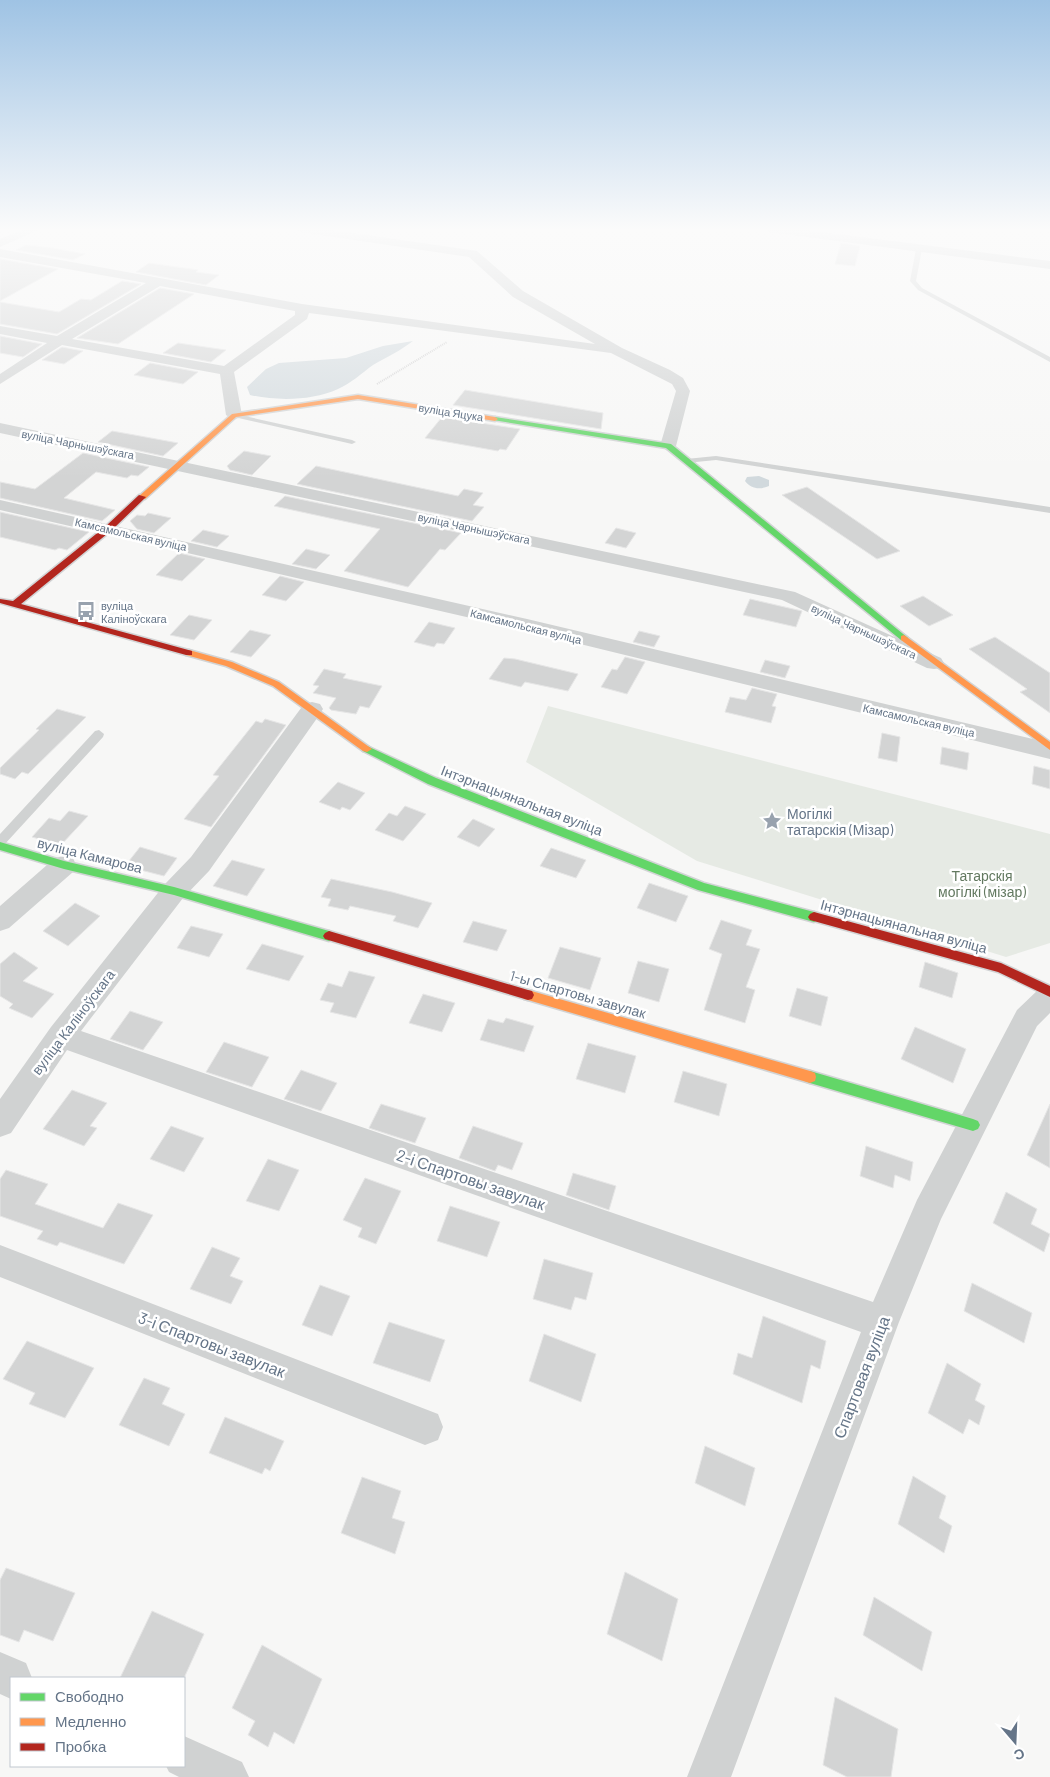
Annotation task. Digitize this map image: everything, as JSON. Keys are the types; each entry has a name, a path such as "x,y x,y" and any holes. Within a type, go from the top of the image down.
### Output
{"street":[{"path":"0,380 107,312"},
{"path":"0,330 226,371 302,316 302,312"},
{"path":"329,312 465,332 617,351"},
{"path":"549,312 617,351 678,381 683,392 668,446"},
{"path":"15,604 109,528 234,414 226,371"},
{"name":"вуліца Яцука","path":"234,414 358,397 668,446"},
{"name":"вуліца Чарнышэўскага","path":"0,428 177,464 788,596 936,664"},
{"name":"вуліца Чарнышэўскага","path":"668,446 936,664 1050,747"},
{"name":"Камсамольская вуліца","path":"0,505 109,528 527,625 1050,751"},
{"name":"Інтэрнацыянальная вуліца","path":"0,600 229,664 276,684 363,747 432,781 702,887 1001,968 1050,994"},
{"name":"вуліца Каліноўскага","path":"0,1123 61,1036 174,891 200,864 312,709"},
{"name":"вуліца Камарова","path":"0,846 64,865 174,891"},
{"path":"0,921 64,865"},
{"name":"1-ы Спартовы завулак","path":"174,891 973,1125"},
{"name":"Спартовая вуліца","path":"709,1777 882,1322 928,1211 1027,1018 1050,994"},
{"name":"2-і Спартовы завулак","path":"61,1036 882,1322"},
{"name":"3-і Спартовы завулак","path":"0,1260 424,1427"},
{"path":"185,1757 227,1777"}],"lane":[{"path":"962,312 1050,360"},
{"path":"234,414 352,442"},
{"path":"686,461 716,458 1050,510"},
{"path":"0,842 99,734"}],"path":[{"path":"358,397 465,332"}],"green space":[{"name":"Татарскія могілкі (мізар)","path":"548,706 1050,834 1050,943 1006,957 697,861 526,762"}],"shaded area":[{"path":"413,341 373,365 347,384 328,393 306,398 282,399 250,395 247,387 266,369 279,363 346,358 383,346"},
{"path":"759,476 769,480 769,486 756,488 750,486 745,481 747,477"}],"building":[{"path":"0,312 94,312 57,334 0,324"},
{"path":"120,312 167,312 118,344 77,338"},
{"path":"0,336 42,344 23,357 0,353"},
{"path":"178,343 226,350 211,362 163,353"},
{"path":"62,347 83,351 64,364 42,360"},
{"path":"150,363 198,372 183,384 134,375"},
{"path":"465,390 603,413 601,429 453,405"},
{"path":"442,417 520,429 506,450 500,449 498,451 425,438"},
{"path":"112,431 178,443 163,456 98,442"},
{"path":"244,451 271,456 252,475 230,470 227,466"},
{"path":"83,453 149,467 138,476 131,475 127,478 96,472 64,498 115,510 102,521 0,498 0,482 35,489"},
{"path":"316,466 458,496 464,489 483,493 473,505 484,507 472,521 297,484"},
{"path":"807,487 900,551 877,559 782,495"},
{"path":"285,496 461,533 445,550 440,549 408,587 344,571 380,529 274,506"},
{"path":"0,512 89,532 67,550 59,548 55,550 0,537"},
{"path":"148,513 171,518 154,533 137,529 130,521 137,515 145,516"},
{"path":"616,528 636,533 626,548 605,543"},
{"path":"203,530 229,536 217,547 191,541"},
{"path":"306,549 330,555 316,569 292,564"},
{"path":"179,553 205,559 182,581 156,575"},
{"path":"280,576 304,582 286,601 262,595"},
{"path":"923,596 953,615 929,626 900,606"},
{"path":"750,599 802,611 796,627 743,615"},
{"path":"189,615 212,620 194,640 170,635"},
{"path":"429,622 455,628 444,644 437,643 434,647 414,642"},
{"path":"250,630 271,635 251,657 230,652"},
{"path":"639,631 660,636 654,647 633,642"},
{"path":"995,637 1050,673 1050,713 1020,692 1027,689 969,649"},
{"path":"625,657 645,662 627,694 601,687 612,669 617,670"},
{"path":"504,658 578,674 568,691 525,682 521,687 489,679"},
{"path":"765,660 790,666 785,678 760,672"},
{"path":"324,669 346,674 343,678 382,686 369,708 360,706 356,714 331,710 329,708 336,698 313,693 319,686 313,685"},
{"path":"752,688 777,694 772,706 776,707 771,723 725,712 730,697 746,700"},
{"path":"57,709 86,717 28,774 22,772 15,779 0,774 0,768 39,730 36,729"},
{"path":"265,719 286,725 211,827 184,819 219,776 213,775 256,721 262,723"},
{"path":"882,733 900,737 897,762 878,758"},
{"path":"942,747 969,753 967,770 940,764"},
{"path":"1034,766 1050,770 1050,789 1032,784"},
{"path":"338,782 365,793 350,810 342,807 340,810 319,802"},
{"path":"405,806 426,814 403,841 375,830 389,813 397,816"},
{"path":"69,811 88,816 61,845 32,837 49,818 60,821"},
{"path":"473,819 495,829 479,847 457,837"},
{"path":"140,847 177,858 164,876 125,866"},
{"path":"551,848 586,860 576,878 540,866"},
{"path":"232,860 265,869 247,896 213,886"},
{"path":"331,879 432,903 418,928 393,921 396,916 350,906 348,910 328,906 331,899 321,897"},
{"path":"649,883 688,896 676,922 637,908"},
{"path":"75,903 100,916 68,946 43,931"},
{"path":"721,920 752,930 746,945 760,949 746,987 755,990 745,1023 704,1010 722,954 709,949"},
{"path":"473,921 507,930 497,951 463,942"},
{"path":"191,926 223,934 209,957 177,948"},
{"path":"262,944 304,956 289,981 246,969"},
{"path":"560,947 601,958 590,990 548,978"},
{"path":"14,952 38,968 23,981 54,994 32,1018 9,1008 13,1004 0,996 0,964"},
{"path":"638,961 669,969 659,1002 628,993"},
{"path":"925,962 958,973 952,998 919,987"},
{"path":"349,971 375,977 356,1018 330,1012 334,1003 320,1000 328,983 342,987"},
{"path":"797,988 828,997 821,1026 789,1016"},
{"path":"423,994 455,1003 442,1032 409,1023"},
{"path":"130,1011 163,1022 143,1050 110,1039"},
{"path":"506,1018 534,1026 524,1052 480,1040 488,1019 503,1023"},
{"path":"915,1027 966,1049 953,1083 901,1059"},
{"path":"224,1042 269,1057 252,1087 206,1072"},
{"path":"588,1043 636,1056 625,1093 576,1079"},
{"path":"301,1070 337,1083 321,1111 284,1099"},
{"path":"683,1071 727,1084 719,1116 674,1102"},
{"path":"72,1090 107,1103 90,1126 97,1128 84,1146 43,1129"},
{"path":"381,1104 426,1118 415,1143 369,1128"},
{"path":"1050,1104 1050,1168 1027,1155"},
{"path":"171,1126 204,1138 184,1172 150,1159"},
{"path":"473,1126 523,1143 512,1170 498,1165 495,1171 459,1158"},
{"path":"866,1146 913,1162 910,1181 895,1175 893,1188 860,1176"},
{"path":"268,1159 299,1170 279,1211 246,1201"},
{"path":"6,1170 48,1184 35,1204 103,1228 118,1203 153,1215 124,1264 60,1242 57,1246 37,1239 43,1231 0,1216 0,1179"},
{"path":"573,1173 616,1186 609,1210 566,1195"},
{"path":"365,1178 401,1191 376,1244 358,1237 362,1228 343,1220"},
{"path":"1006,1192 1037,1209 1031,1224 1050,1234 1044,1252 993,1223"},
{"path":"450,1206 500,1222 487,1257 437,1241"},
{"path":"212,1247 240,1258 230,1276 243,1281 231,1304 190,1289"},
{"path":"544,1259 593,1273 586,1300 575,1297 571,1310 533,1299"},
{"path":"972,1283 1032,1313 1024,1343 964,1311"},
{"path":"320,1285 350,1296 332,1336 302,1325"},
{"path":"763,1316 826,1341 820,1369 811,1365 802,1403 733,1374 738,1353 752,1358"},
{"path":"389,1322 445,1340 430,1382 373,1363"},
{"path":"544,1334 596,1354 581,1402 529,1381"},
{"path":"27,1341 94,1368 65,1418 29,1404 35,1393 3,1379"},
{"path":"947,1363 981,1384 975,1400 985,1406 979,1425 969,1419 963,1434 928,1413"},
{"path":"144,1378 170,1388 162,1404 185,1414 169,1446 119,1425"},
{"path":"225,1417 284,1441 270,1471 265,1468 262,1474 209,1453"},
{"path":"705,1446 755,1468 745,1506 695,1483"},
{"path":"913,1476 946,1496 939,1518 952,1526 944,1553 898,1524"},
{"path":"362,1477 401,1491 392,1518 405,1522 395,1554 341,1533"},
{"path":"6,1568 75,1593 53,1641 24,1630 19,1642 0,1635 0,1580"},
{"path":"625,1572 678,1599 662,1661 607,1634"},
{"path":"874,1597 932,1632 922,1671 863,1635"},
{"path":"152,1611 204,1634 184,1677 120,1677"},
{"path":"262,1645 322,1679 294,1744 274,1732 268,1747 248,1735 255,1721 232,1708"},
{"path":"835,1697 898,1729 891,1777 847,1777 823,1765"}],"traffic: fast":[{"path":"495,419 668,446 904,638"},
{"path":"367,749 432,781 702,887 814,917"},
{"path":"0,846 64,865 174,891 329,936"},
{"path":"810,1077 973,1125"}],"traffic: slow":[{"path":"142,497 234,415 358,397 495,419"},
{"path":"904,638 1050,747"},
{"path":"189,653 229,664 276,684 367,749"},
{"path":"528,995 810,1077"}],"traffic: jam":[{"path":"15,604 109,528 142,497"},
{"path":"2,601 189,653"},
{"path":"814,917 1001,968 1050,992"},
{"path":"329,936 528,995"}],"place":[{"name":"вуліца Каліноўскага","path":"86,611"},
{"name":"Могілкі татарскія (Мізар)","path":"772,821"}]}
